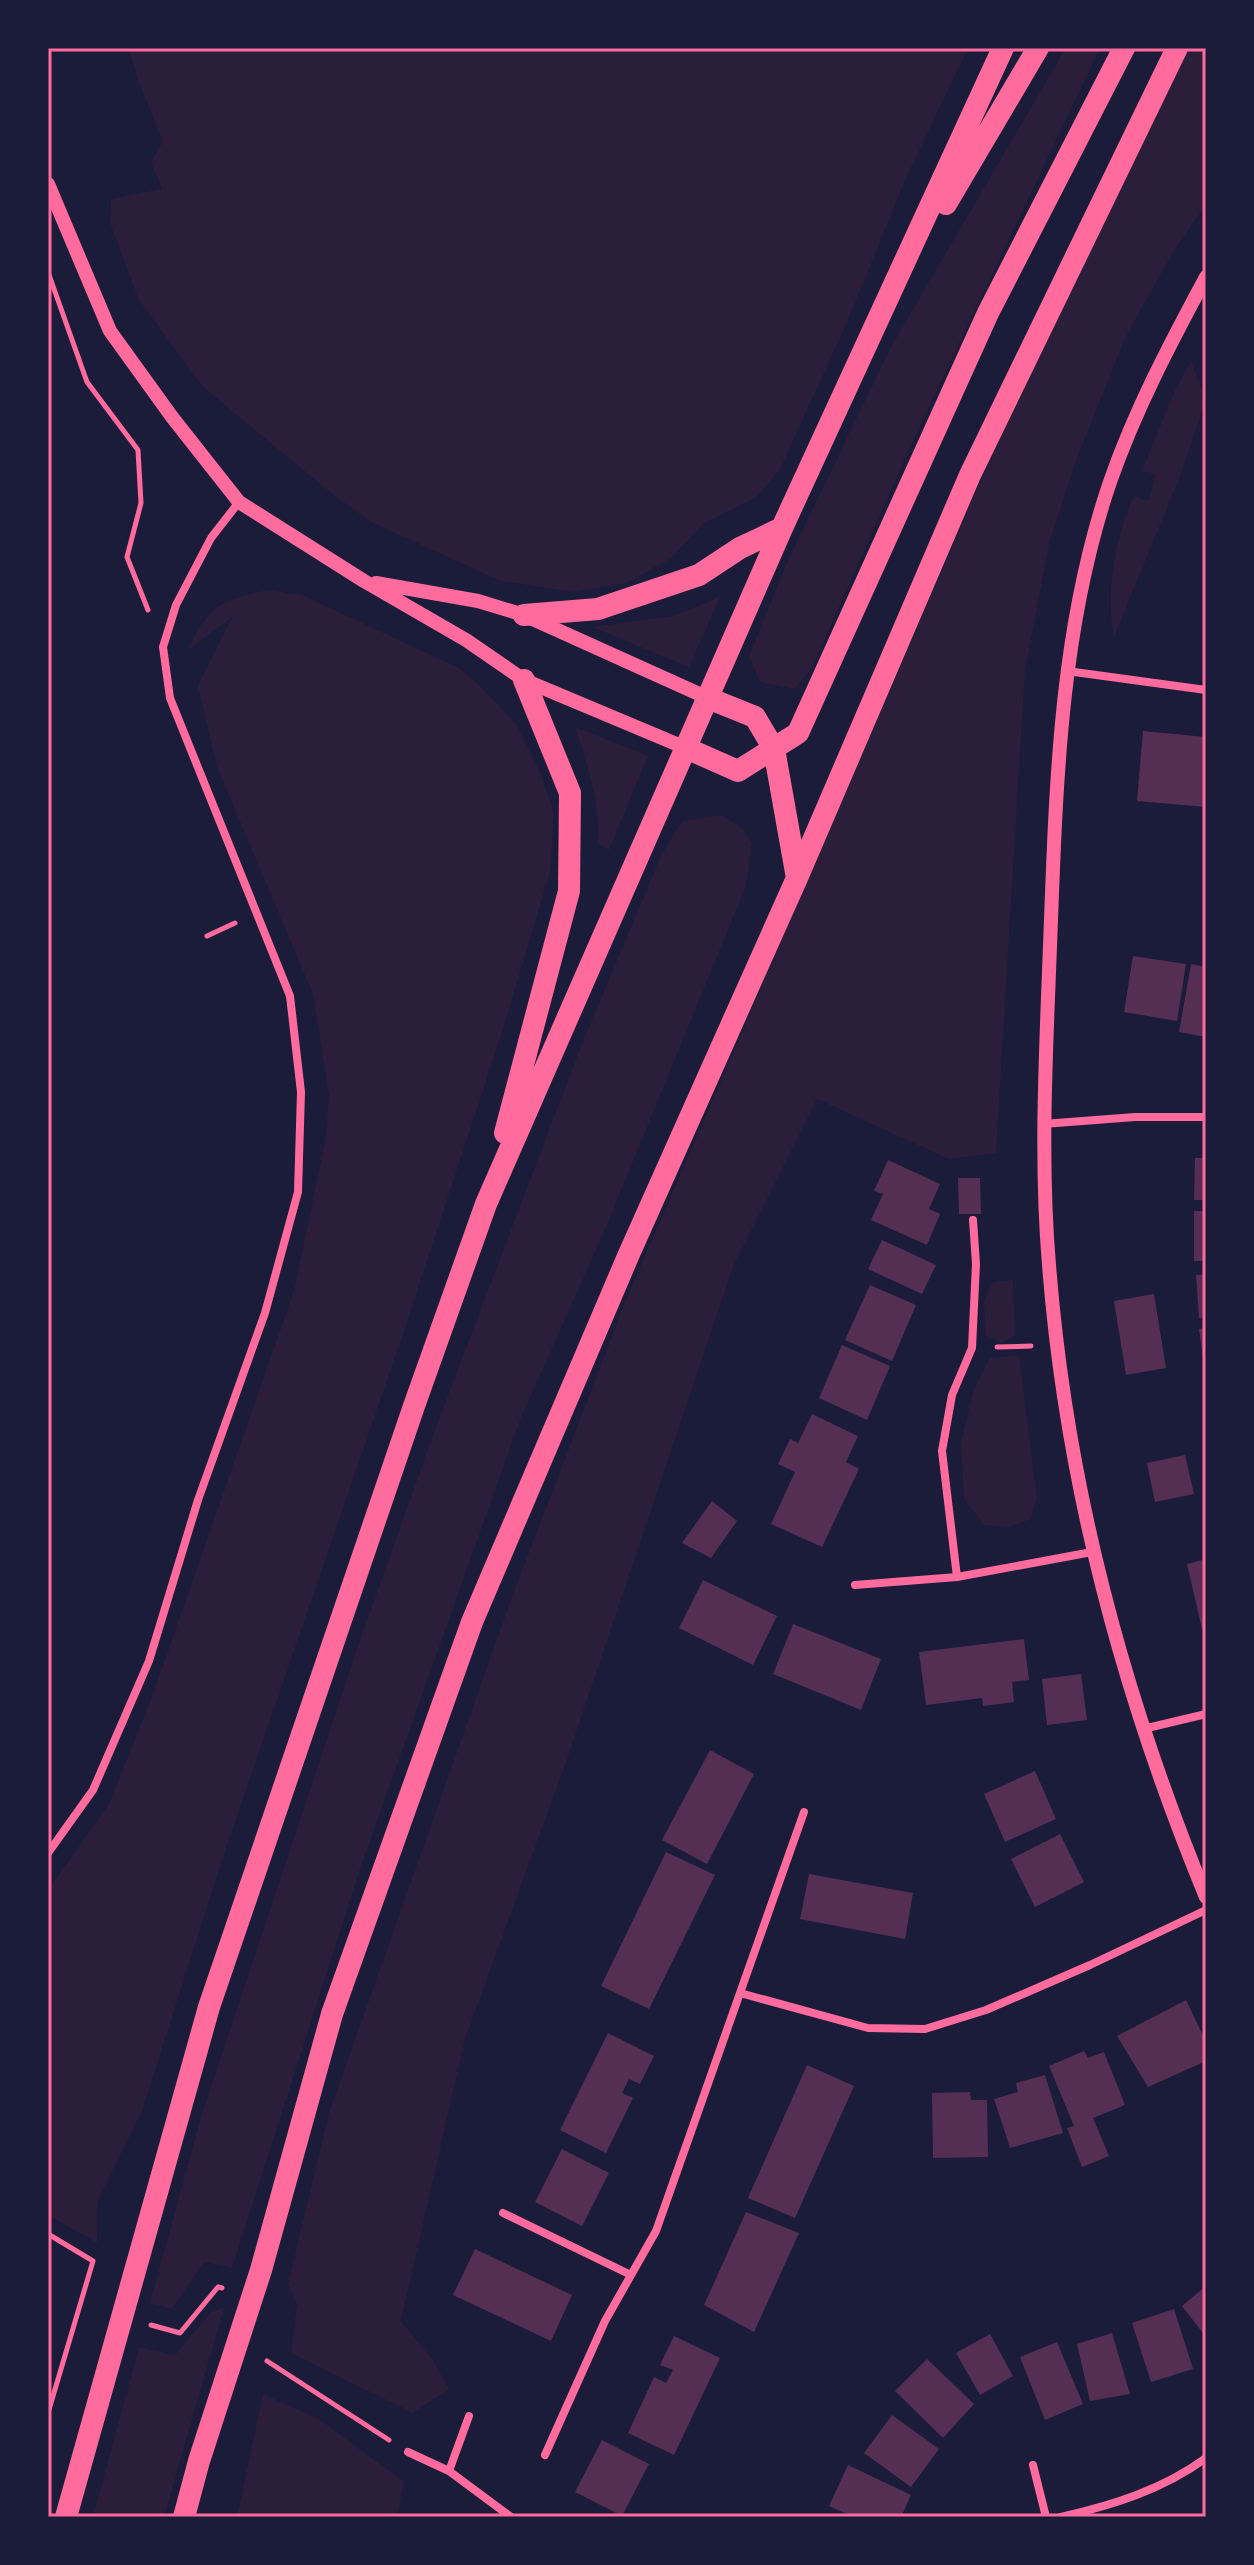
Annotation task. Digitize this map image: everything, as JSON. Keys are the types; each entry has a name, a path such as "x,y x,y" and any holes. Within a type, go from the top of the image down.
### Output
{"highway":[{"path":"66,2517 209,2007 486,1204 782,528 1003,48"},
{"path":"873,334 1038,48"},
{"path":"686,748 738,771 798,733 814,704 988,313 1124,48"},
{"path":"184,2517 252,2298 332,2014 472,1622 623,1268 797,878 970,475 1177,48"},
{"path":"524,615 598,609 699,575 740,548 782,528"},
{"path":"486,1204 569,891 570,793 524,680"},
{"path":"708,698 755,717 774,749 797,878"}],"street":[{"path":"48,184 110,331 239,502 284,533 466,640 524,680 686,748"},
{"path":"1206,277 1147,388 1110,482 1079,601 1067,671 1057,780 1043,1124 1056,1346 1092,1552 1143,1729 1174,1819 1206,1897"},
{"path":"48,1853 93,1790 149,1661 198,1500 265,1313 298,1192 301,1092 290,996 170,698 163,647 184,587 211,538 239,502"},
{"path":"364,581 478,601 524,615 708,698"},
{"path":"1067,671 1206,690"},
{"path":"1043,1124 1135,1117 1206,1117"},
{"path":"957,1577 942,1451 952,1395 972,1348 976,1264 973,1220"},
{"path":"855,1585 957,1577 1092,1552"},
{"path":"1143,1729 1206,1714"},
{"path":"545,2455 605,2321 656,2231 804,1812"},
{"path":"740,1993 868,2028 925,2029 1012,1999 1206,1910"},
{"path":"503,2213 631,2275"},
{"path":"449,2471 469,2416"},
{"path":"408,2452 449,2471 511,2517"},
{"path":"1061,2517 1109,2506 1178,2478 1206,2458"},
{"path":"1033,2465 1046,2517"}],"path":[{"path":"48,272 87,382 138,450 141,503 127,557 163,647"},
{"path":"972,1348 1056,1346"},
{"path":"48,2234 93,2261 48,2413"},
{"path":"80,2306 180,2333 218,2287 252,2298"},
{"path":"270,2349 267,2362 408,2452"}],"shaded area":[{"path":"129,48 968,48 905,180 848,320 780,469 757,497 704,523 671,558 627,583 573,592 501,581 373,523 336,497 203,387 139,300 110,223 111,199 162,189 151,162 163,141 138,80"},
{"path":"1066,48 1100,48 916,434 813,666 795,689 760,682 749,656 789,558 892,345"},
{"path":"1178,48 1206,48 1206,204 1173,252 1126,336 1077,458 1050,540 1025,670 996,1153 949,1159 817,1099 734,1264 566,1762 465,2039 401,2321 433,2360 449,2389 413,2413 291,2353 297,2304 288,2284 329,2113 513,1594 626,1300 983,476 1113,202"},
{"path":"1191,361 1204,406 1180,476 1114,637 1111,583 1122,529 1134,496 1149,501 1155,474 1142,471 1175,390"},
{"path":"268,590 302,595 459,668 483,689 516,724 540,772 554,813 550,872 504,1026 404,1331 224,1854 142,2111 98,2200 97,2243 48,2215 48,1890 109,1804 153,1694 294,1291 325,1142 329,1095 313,994 217,767 198,686 233,616 188,650 202,623 218,607 238,597"},
{"path":"720,597 689,667 592,627 673,616"},
{"path":"575,727 648,756 609,850 598,844 595,799"},
{"path":"723,815 744,830 752,843 746,886 606,1227 520,1420 361,1866 232,2268 204,2262 172,2309 150,2303 201,2117 358,1646 436,1427 581,1046 661,856 682,821"},
{"path":"1013,1280 1015,1335 1002,1343 986,1335 984,1300 993,1282"},
{"path":"1019,1355 1037,1497 1031,1519 1009,1527 984,1525 964,1499 961,1443 973,1392 990,1358"},
{"path":"224,2308 164,2517 93,2517 139,2347 175,2355 211,2312"},
{"path":"263,2394 319,2419 404,2482 397,2517 237,2517"}],"building":[{"path":"1143,731 1206,737 1206,807 1137,801"},
{"path":"1133,956 1186,964 1177,1021 1124,1012"},
{"path":"1191,964 1206,967 1206,1037 1179,1032"},
{"path":"1195,1158 1206,1158 1206,1200 1194,1200"},
{"path":"888,1160 940,1184 929,1209 940,1214 927,1245 871,1220 883,1194 874,1191"},
{"path":"958,1178 980,1178 981,1214 959,1214"},
{"path":"1194,1211 1206,1211 1206,1261 1194,1261"},
{"path":"882,1240 936,1265 922,1294 868,1269"},
{"path":"1206,1274 1206,1317 1199,1318 1196,1275"},
{"path":"870,1285 916,1305 892,1361 845,1340"},
{"path":"1154,1294 1166,1368 1126,1375 1114,1301"},
{"path":"1206,1328 1206,1368 1204,1368 1199,1329"},
{"path":"842,1345 890,1366 867,1420 819,1398"},
{"path":"812,1414 858,1436 846,1462 859,1469 822,1547 771,1524 795,1472 778,1464 790,1439 798,1443"},
{"path":"1185,1455 1194,1494 1155,1502 1147,1463"},
{"path":"712,1501 737,1521 711,1558 682,1543"},
{"path":"1206,1559 1206,1628 1202,1629 1187,1564"},
{"path":"703,1580 777,1616 753,1665 679,1628"},
{"path":"793,1624 881,1659 861,1710 773,1674"},
{"path":"1024,1639 1029,1680 1012,1682 1014,1702 983,1706 982,1698 926,1705 919,1652"},
{"path":"1081,1674 1087,1720 1047,1725 1042,1679"},
{"path":"710,1750 754,1774 707,1864 662,1840"},
{"path":"1035,1771 1056,1819 1005,1842 984,1794"},
{"path":"1060,1834 1084,1882 1035,1907 1011,1859"},
{"path":"666,1852 715,1875 649,2009 601,1986"},
{"path":"809,1874 913,1893 905,1939 800,1919"},
{"path":"1186,2000 1206,2042 1206,2061 1148,2087 1117,2036"},
{"path":"608,2033 654,2056 640,2084 629,2079 622,2093 633,2098 606,2153 560,2130"},
{"path":"1084,2051 1088,2058 1104,2052 1125,2105 1093,2118 1109,2156 1082,2167 1067,2128 1074,2126 1049,2066"},
{"path":"807,2065 854,2086 795,2218 748,2198"},
{"path":"1045,2075 1063,2133 1010,2148 994,2099 1018,2092 1016,2083"},
{"path":"970,2092 971,2100 987,2100 988,2157 933,2158 932,2093"},
{"path":"562,2149 609,2173 582,2226 535,2202"},
{"path":"746,2212 799,2233 754,2332 704,2305"},
{"path":"475,2249 572,2295 551,2341 453,2295"},
{"path":"1206,2286 1206,2337 1182,2306"},
{"path":"1174,2309 1193,2369 1151,2382 1132,2323"},
{"path":"1112,2333 1130,2394 1090,2401 1077,2344"},
{"path":"990,2334 1013,2376 980,2395 956,2353"},
{"path":"674,2336 720,2358 674,2455 628,2433 654,2377 666,2383 673,2370 660,2365"},
{"path":"1057,2342 1083,2404 1045,2420 1020,2357"},
{"path":"927,2359 974,2404 943,2438 895,2391"},
{"path":"892,2415 939,2449 911,2487 864,2453"},
{"path":"602,2440 649,2464 622,2516 575,2492"},
{"path":"848,2465 911,2495 901,2517 853,2517 829,2506"}]}
